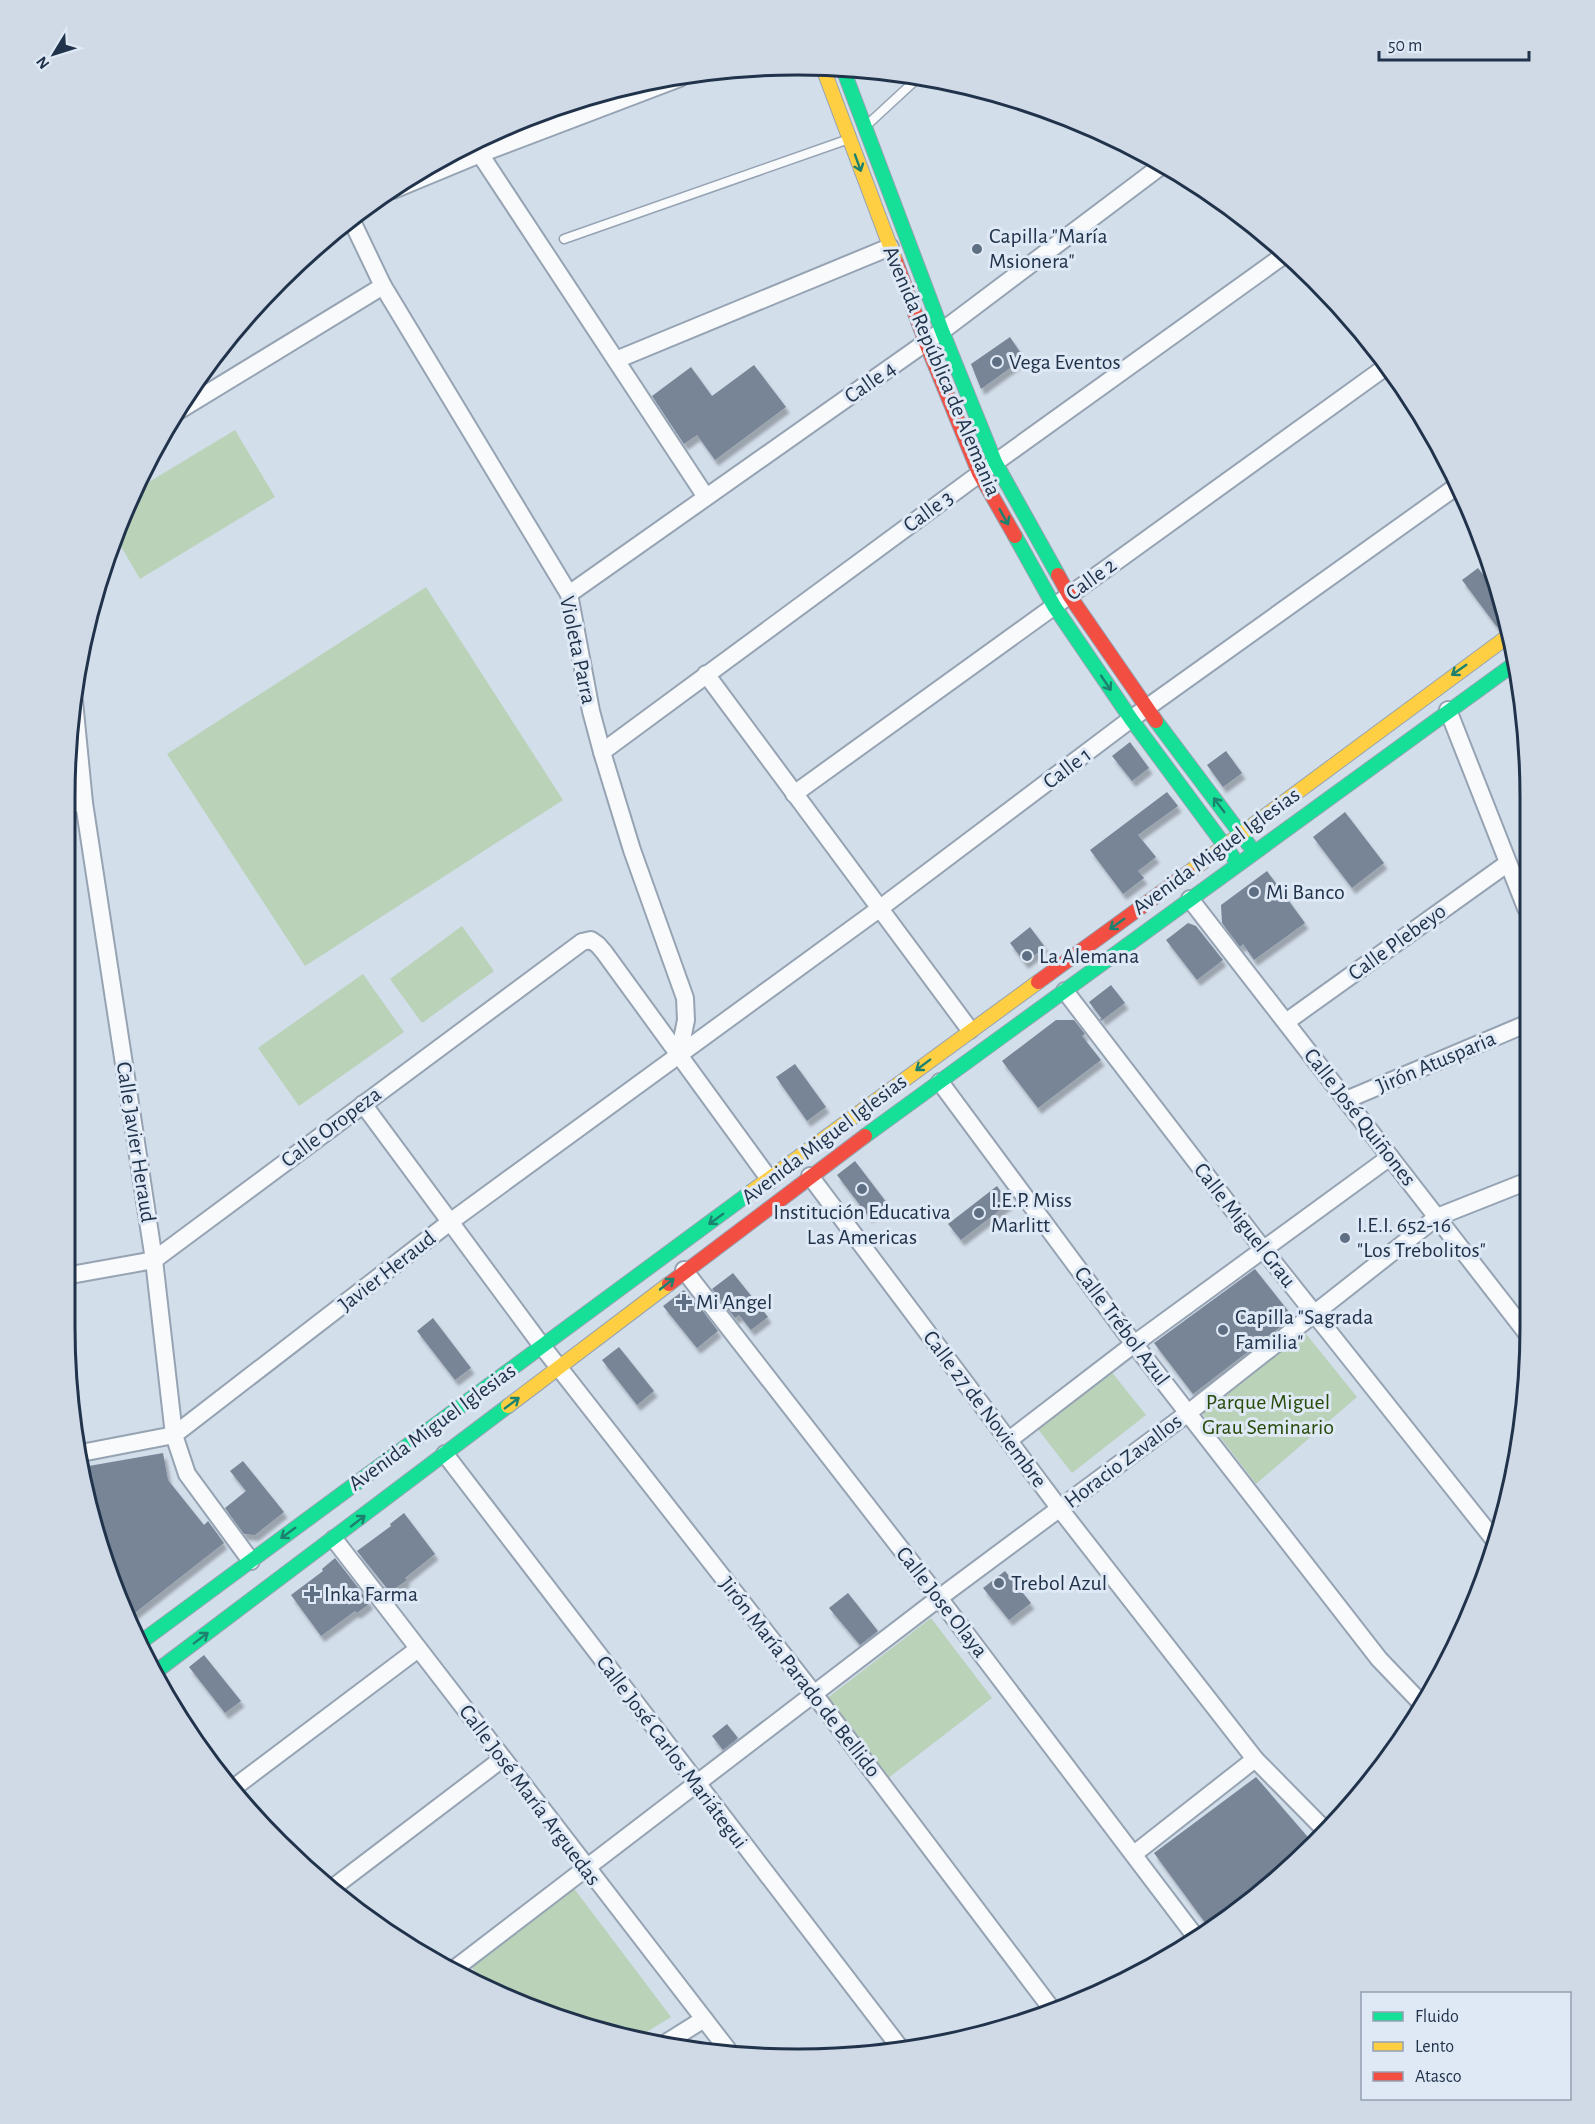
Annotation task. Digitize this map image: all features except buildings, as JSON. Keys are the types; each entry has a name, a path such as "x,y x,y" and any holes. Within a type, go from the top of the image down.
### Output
{"main road":[{"name":"Avenida República de Alemania","path":"826,76 926,343 979,473 1054,606 1131,719 1238,864"},
{"name":"Avenida República de Alemania","path":"846,77 942,331 995,462 1069,595 1147,709 1255,852"},
{"name":"Avenida Miguel Iglesias","path":"146,1638 770,1180 970,1030 1225,846 1445,680 1502,640"},
{"name":"Avenida Miguel Iglesias","path":"161,1668 334,1539 810,1176 1508,668"}],"street":[{"path":"435,173 569,112"},
{"path":"480,154 706,497"},
{"name":"Calle 4","path":"569,594 926,343 1155,170"},
{"name":"Violeta Parra","path":"354,227 383,286 569,594 591,711 602,752 632,850 685,998 687,1020 679,1054"},
{"path":"616,360 890,247"},
{"name":"Calle 3","path":"602,752 979,473 1279,259"},
{"path":"193,402 383,286"},
{"name":"Calle 2","path":"794,794 1380,371"},
{"name":"Calle 1","path":"679,1054 879,909 1131,719 1451,490"},
{"path":"706,674 970,1030"},
{"path":"1448,710 1520,893"},
{"name":"Calle Javier Heraud","path":"78,740 84,803 154,1260 174,1435 187,1474 251,1561"},
{"path":"75,804 84,803"},
{"name":"Calle Plebeyo","path":"1286,1022 1508,863"},
{"name":"Calle José Quiñones","path":"1190,899 1520,1324"},
{"name":"Calle Oropeza","path":"75,1274 154,1260 582,942 591,940 598,945 679,1054"},
{"name":"Calle Miguel Grau","path":"1065,991 1263,1250 1489,1533"},
{"name":"Jirón Atusparia","path":"1346,1100 1520,1027"},
{"path":"679,1054 770,1180"},
{"name":"Javier Heraud","path":"86,1452 174,1435 450,1222 679,1054"},
{"name":"Calle Trébol Azul","path":"940,1082 1134,1344 1379,1659 1417,1698"},
{"name":"Jirón María Parado de Bellido","path":"363,1104 542,1346 814,1694 1047,2004"},
{"path":"1009,1440 1134,1344 1390,1157"},
{"name":"Calle 27 de Noviembre","path":"810,1176 1060,1509 1255,1759 1320,1825"},
{"name":"Horacio Zavallos","path":"460,1965 939,1598 1188,1413 1437,1217 1520,1184"},
{"name":"Calle Jose Olaya","path":"684,1270 939,1598 1192,1932"},
{"name":"Calle José Carlos Mariátegui","path":"445,1454 896,2042"},
{"name":"Calle José María Arguedas","path":"334,1539 586,1869 724,2045"},
{"path":"238,1784 418,1648"},
{"path":"338,1884 502,1759"},
{"path":"1134,1854 1255,1759"},
{"path":"674,2038 704,2019"}],"lane":[{"path":"865,128 911,84"},
{"path":"564,239 849,139"}],"green space":[{"path":"235,430 275,497 140,579 120,546 148,483"},
{"path":"426,587 563,800 305,966 167,754"},
{"path":"462,926 494,971 422,1023 390,979"},
{"path":"363,974 404,1032 299,1106 258,1048"},
{"name":"Parque Miguel Grau Seminario","path":"1302,1329 1357,1397 1256,1484 1201,1412"},
{"path":"1110,1370 1146,1415 1072,1473 1037,1428"},
{"path":"931,1618 992,1698 887,1779 826,1699"},
{"path":"573,1887 671,2017 646,2032 611,2024 565,2011 521,1994 476,1973 470,1965"}],"traffic: fast":[{"path":"846,77 942,331 995,462 1058,575"},
{"path":"1015,536 1054,606 1131,719 1233,857"},
{"path":"865,1136 1508,668"},
{"path":"1156,721 1249,845"},
{"path":"146,1638 751,1192"},
{"path":"161,1668 508,1406"}],"traffic: slow":[{"path":"826,76 896,262"},
{"path":"1188,873 1502,641"},
{"path":"751,1192 1038,982"},
{"path":"508,1406 669,1284"}],"traffic: jam":[{"path":"896,262 979,473 1015,536"},
{"path":"1058,575 1069,595 1156,721"},
{"path":"1038,982 1188,873"},
{"path":"669,1284 865,1136"}],"place":[{"name":"Capilla \"María Msionera\"","path":"977,249"},
{"name":"Vega Eventos","path":"997,362"},
{"name":"Mi Banco","path":"1254,892"},
{"name":"La Alemana","path":"1027,956"},
{"name":"Institución Educativa Las Americas","path":"862,1189"},
{"name":"I.E.P. Miss Marlitt","path":"979,1213"},
{"name":"I.E.I. 652-16 \"Los Trebolitos\"","path":"1345,1238"},
{"name":"Mi Angel","path":"684,1302"},
{"name":"Capilla \"Sagrada Familia\"","path":"1223,1330"},
{"name":"Trebol Azul","path":"999,1583"},
{"name":"Inka Farma","path":"312,1594"}]}
